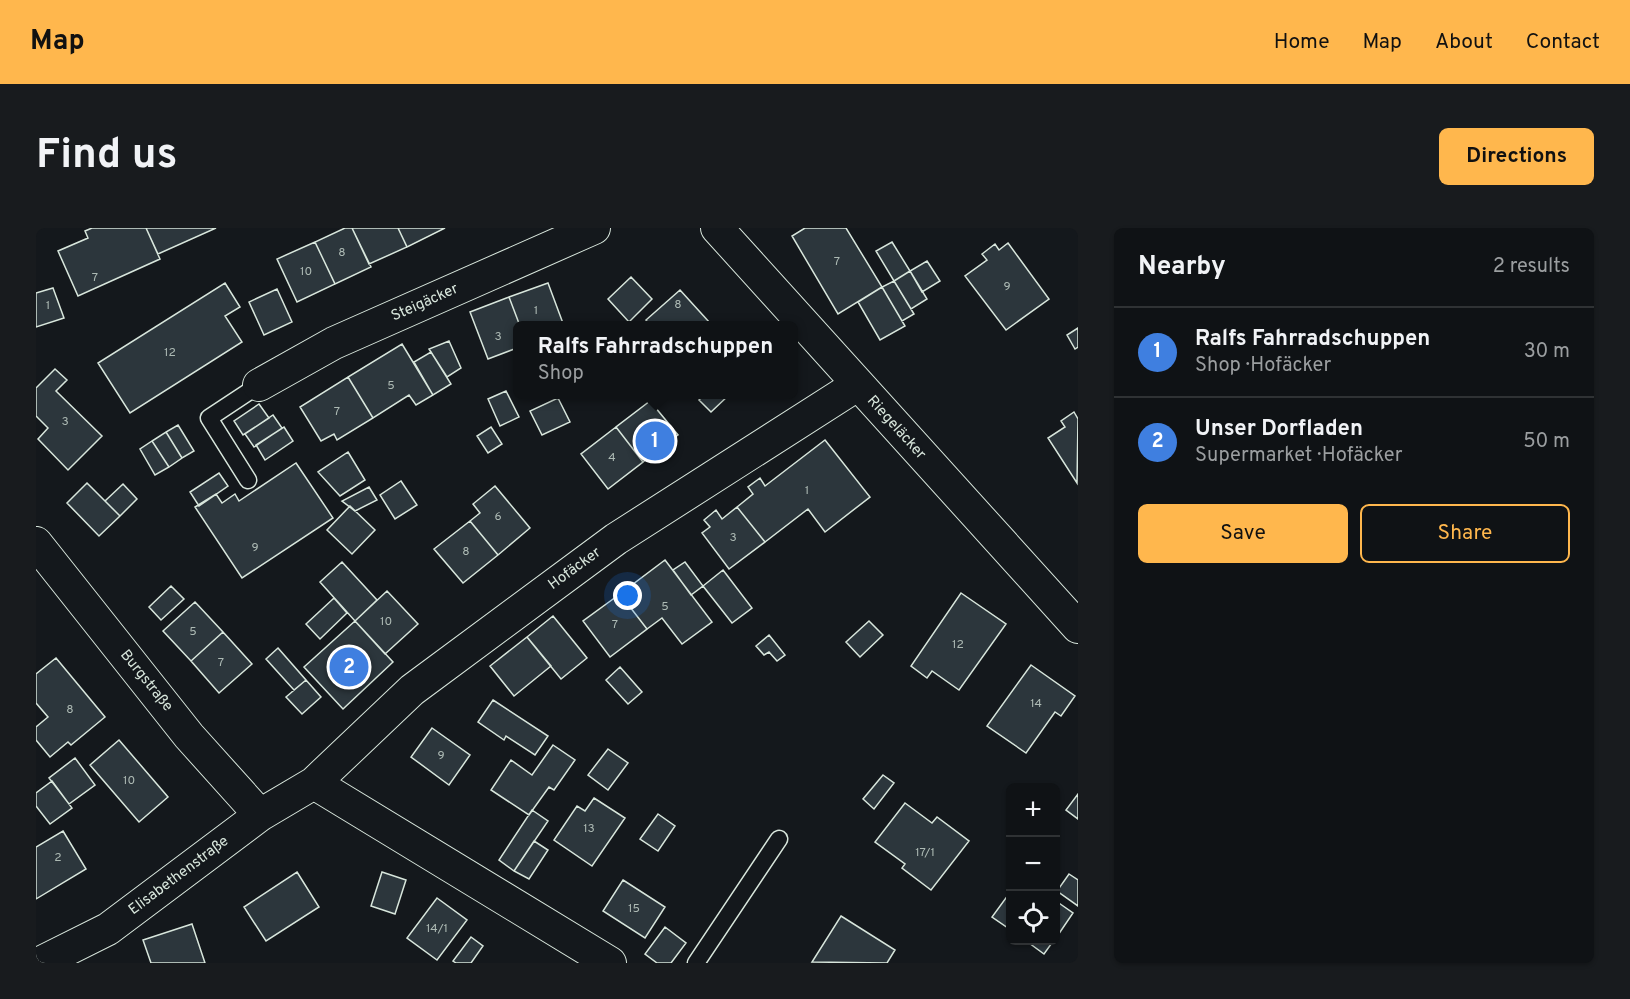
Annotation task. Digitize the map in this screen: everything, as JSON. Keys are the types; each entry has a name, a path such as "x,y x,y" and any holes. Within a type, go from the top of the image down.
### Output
{"street":[{"name":"Steigäcker","path":"259,385 334,343 594,228"},
{"name":"Riegeläcker","path":"717,228 1078,627"},
{"name":"Hofäcker","path":"315,783 412,690 598,552 857,385"},
{"name":"Burgstraße","path":"36,543 189,736 260,815"},
{"name":"Elisabethenstraße","path":"40,963 108,928 260,815 315,783"},
{"path":"315,783 610,963"}],"lane":[{"path":"248,480 209,418 259,385"},
{"path":"696,963 779,839"}],"building":[{"path":"92,228 146,228 160,259 78,296 58,251 88,238 85,231"},
{"path":"146,228 216,228 158,254"},
{"path":"345,228 352,228 371,267 335,284 315,242"},
{"path":"352,228 398,228 407,247 369,264"},
{"path":"398,228 445,228 407,247"},
{"path":"805,228 846,228 882,287 838,314 792,236"},
{"path":"315,242 335,284 297,302 277,259"},
{"path":"892,242 910,271 894,281 876,251"},
{"path":"1008,243 1049,299 1006,330 965,276 987,260 982,254 995,244 999,250"},
{"path":"927,261 940,281 922,292 910,271"},
{"path":"910,271 927,299 911,309 894,281"},
{"path":"631,277 652,299 628,321 608,299"},
{"path":"894,281 914,314 902,321 882,287"},
{"path":"225,283 240,307 225,316 242,342 130,413 98,363"},
{"path":"548,283 562,321 518,321 509,297"},
{"path":"882,287 905,326 880,340 858,302"},
{"path":"53,288 64,318 36,327 36,293"},
{"path":"277,289 292,322 264,335 249,302"},
{"path":"680,290 708,321 647,321"},
{"path":"509,297 518,321 513,321 513,350 488,359 470,312"},
{"path":"1078,328 1078,347 1075,349 1067,335"},
{"path":"449,341 461,368 447,377 429,349"},
{"path":"402,344 433,395 416,405 409,395 373,418 348,377"},
{"path":"431,352 451,384 433,395 414,362"},
{"path":"55,369 67,380 56,391 102,436 68,470 38,439 48,428 36,416 36,388"},
{"path":"348,377 373,418 337,440 334,434 321,441 300,407"},
{"path":"506,391 519,417 500,426 488,399"},
{"path":"558,399 570,422 542,435 530,411"},
{"path":"700,399 725,399 711,412"},
{"path":"650,401 678,435 643,462 616,427"},
{"path":"259,404 269,418 243,435 234,421"},
{"path":"1074,412 1078,419 1077,483 1048,438 1065,427 1061,421"},
{"path":"273,415 282,428 254,447 245,434"},
{"path":"178,425 194,451 182,458 166,432"},
{"path":"284,427 293,441 265,460 256,445"},
{"path":"491,427 502,444 488,453 477,436"},
{"path":"616,427 643,462 608,489 581,454"},
{"path":"166,432 182,458 169,467 152,441"},
{"path":"825,440 870,497 825,532 808,509 765,542 737,507 753,494 748,487 760,478 765,486"},
{"path":"152,441 169,467 155,475 140,449"},
{"path":"348,452 365,480 340,496 318,472"},
{"path":"296,463 333,518 242,578 195,507 216,494 222,503 235,494 239,501"},
{"path":"219,473 228,486 199,506 190,492"},
{"path":"401,481 417,505 395,519 380,495"},
{"path":"87,483 120,516 99,536 67,503"},
{"path":"123,484 137,499 120,516 105,501"},
{"path":"495,486 530,528 498,555 470,521 480,513 473,504"},
{"path":"369,487 377,500 355,511 342,501"},
{"path":"350,506 375,530 352,554 327,530"},
{"path":"737,507 765,542 729,569 702,533 710,527 704,520 716,510 722,519"},
{"path":"470,521 498,555 463,583 434,549"},
{"path":"665,560 712,622 682,644 662,618 647,629 620,594"},
{"path":"342,562 377,600 355,621 320,582"},
{"path":"685,562 703,586 691,595 673,570"},
{"path":"723,570 752,608 732,623 703,586"},
{"path":"171,586 184,599 161,620 149,607"},
{"path":"387,591 418,624 385,654 355,621"},
{"path":"961,593 1006,624 959,690 932,671 927,678 911,666"},
{"path":"620,594 647,629 610,657 583,621"},
{"path":"334,598 347,613 320,639 306,624"},
{"path":"195,602 223,632 191,661 163,631"},
{"path":"553,616 587,658 561,679 527,637"},
{"path":"355,621 393,662 343,709 304,667"},
{"path":"869,621 883,635 860,657 846,642"},
{"path":"223,632 252,664 219,693 191,661"},
{"path":"769,635 785,655 777,661 769,652 764,655 756,646"},
{"path":"527,637 551,666 514,696 490,666"},
{"path":"278,648 306,680 294,690 266,659"},
{"path":"56,658 105,717 71,745 68,742 50,757 36,740 36,727 48,717 36,703 36,674"},
{"path":"1031,665 1075,696 1061,716 1055,712 1026,753 987,726"},
{"path":"620,667 642,692 628,704 606,680"},
{"path":"306,680 321,697 302,714 286,697"},
{"path":"493,700 548,736 535,755 506,736 504,740 478,722"},
{"path":"432,728 470,755 449,785 411,757"},
{"path":"119,740 168,797 139,822 90,765"},
{"path":"553,745 575,760 554,790 549,787 529,815 491,790 511,760 532,775"},
{"path":"608,749 628,763 608,790 588,775"},
{"path":"75,758 95,785 69,804 49,778"},
{"path":"883,775 894,783 874,809 863,799"},
{"path":"52,781 72,808 50,824 36,806 36,793"},
{"path":"1078,794 1078,819 1066,810"},
{"path":"594,798 625,818 592,866 554,840 577,806 585,811"},
{"path":"905,803 932,823 937,817 969,841 931,890 902,868 905,864 875,842"},
{"path":"532,810 548,821 514,871 499,860"},
{"path":"658,814 675,826 658,851 640,839"},
{"path":"63,831 86,869 36,899 36,847"},
{"path":"534,841 548,850 529,879 514,871"},
{"path":"297,872 319,907 266,941 244,907"},
{"path":"382,872 406,880 395,914 371,906"},
{"path":"1069,874 1078,880 1078,906 1060,893 1060,887"},
{"path":"623,880 665,907 645,938 603,911"},
{"path":"437,898 467,920 437,960 407,938"},
{"path":"1006,898 1006,927 992,917"},
{"path":"1060,904 1073,913 1060,932"},
{"path":"841,916 895,950 887,963 812,962"},
{"path":"192,924 205,963 151,963 143,940"},
{"path":"665,927 686,943 671,963 657,963 645,954"},
{"path":"471,937 483,946 471,963 456,963 453,961"},
{"path":"1032,945 1050,945 1044,954"}],"place":[{"name":"Ralfs Fahrradschuppen","path":"655,441"},
{"name":"Unser Dorfladen","path":"349,667"}]}
